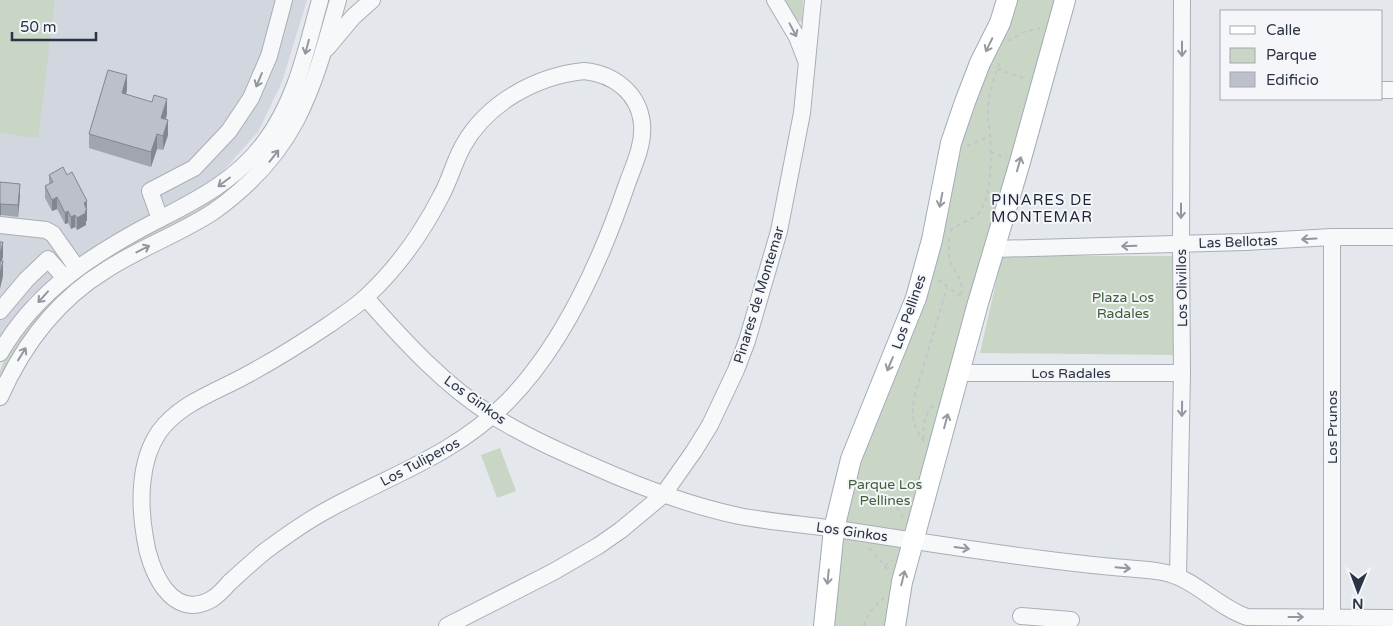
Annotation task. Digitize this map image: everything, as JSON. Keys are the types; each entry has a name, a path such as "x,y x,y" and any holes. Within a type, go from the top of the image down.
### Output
{"main road":[{"name":"Los Pellines","path":"821,621 834,529 851,459 908,321 940,207 951,142 980,63 1000,23 1007,0"},
{"path":"895,626 902,582 913,541 1065,0"}],"street":[{"path":"160,219 150,191 194,168 229,131 251,98 269,56 284,0"},
{"path":"0,353 27,315 50,290 71,273 101,251 200,198 227,180 252,157 268,138 282,115 297,82 321,0 329,6 330,31"},
{"path":"0,397 12,370 32,338 52,313 72,293 105,270 214,212 260,173 295,125 311,91 338,0"},
{"path":"324,52 353,17 372,0"},
{"name":"Pinares de Montemar","path":"775,0 795,32 807,62"},
{"name":"Pinares de Montemar","path":"447,626 575,560 621,530 663,495 690,458 710,425 730,384 747,341 781,223 802,113 812,0"},
{"name":"Los Olivillos","path":"1178,576 1182,373 1182,0"},
{"name":"Los Tuliperos","path":"575,72 603,74 612,78 627,90 637,105 642,124 635,161 614,221 590,277 555,340 527,380 474,432 437,455 366,489 302,526 264,552 215,598 198,604 189,604 172,598 155,573 147,553 142,523 142,496 146,464 149,453 160,432 183,408 278,357 366,298 415,241 444,192 454,164 468,138 494,108 527,88 575,72"},
{"path":"0,225 46,230 53,234 71,273"},
{"name":"Las Bellotas","path":"994,249 1181,244 1332,237 1393,237"},
{"name":"Los Prunos","path":"1332,237 1332,617"},
{"path":"0,311 26,280 48,259 71,273"},
{"name":"Los Ginkos","path":"366,298 390,326 436,371 492,416 547,446 625,481 663,495 713,510 745,517 1092,566 1162,572 1178,576 1247,621 1332,617 1375,622 1393,618"},
{"name":"Los Radales","path":"959,373 1182,373"},
{"path":"1021,616 1042,622 1071,620"}],"path":[{"path":"1007,42 1024,32 1058,26"},
{"path":"924,269 947,288 962,297 961,282 949,260 950,231 958,224 977,215 983,207 989,191 990,136 988,108 990,91 1000,60"},
{"path":"997,69 1023,78"},
{"path":"951,142 968,146 990,136"},
{"path":"924,442 912,420 912,408 947,288"},
{"path":"855,532 885,566 890,575"},
{"path":"864,626 871,610 886,596"}],"shaded area":[{"path":"0,0 307,0 282,82 258,132 215,180 111,236 30,297 0,340"}],"green space":[{"path":"0,0 55,0 38,138 0,133"},
{"path":"783,0 803,0 802,21 796,22"},
{"name":"Parque Los Pellines","path":"1016,0 1056,0 888,626 832,626 831,591 851,484 971,105"},
{"path":"314,54 316,61 292,122 219,203 112,258 0,381 0,371 6,356 46,303 102,259 148,232 195,211 229,187"},
{"name":"Plaza Los Radales","path":"1002,256 1172,256 1174,355 980,353"},
{"path":"500,448 516,491 497,498 481,455"}],"building":[{"path":"108,70 127,75 122,93 152,102 154,95 167,99 161,118 168,120 163,136 157,134 151,152 89,134"},
{"path":"63,167 67,175 72,172 87,201 84,203 87,210 85,211 86,213 77,218 75,215 71,217 68,211 65,213 57,197 52,200 45,186 53,182 49,175"},
{"path":"0,182 20,184 18,205 0,204"},
{"path":"0,242 3,242 0,254"},
{"path":"0,261 3,261 0,274"}],"district":[{"name":"PINARES DE MONTEMAR","path":"1042,208"}]}
